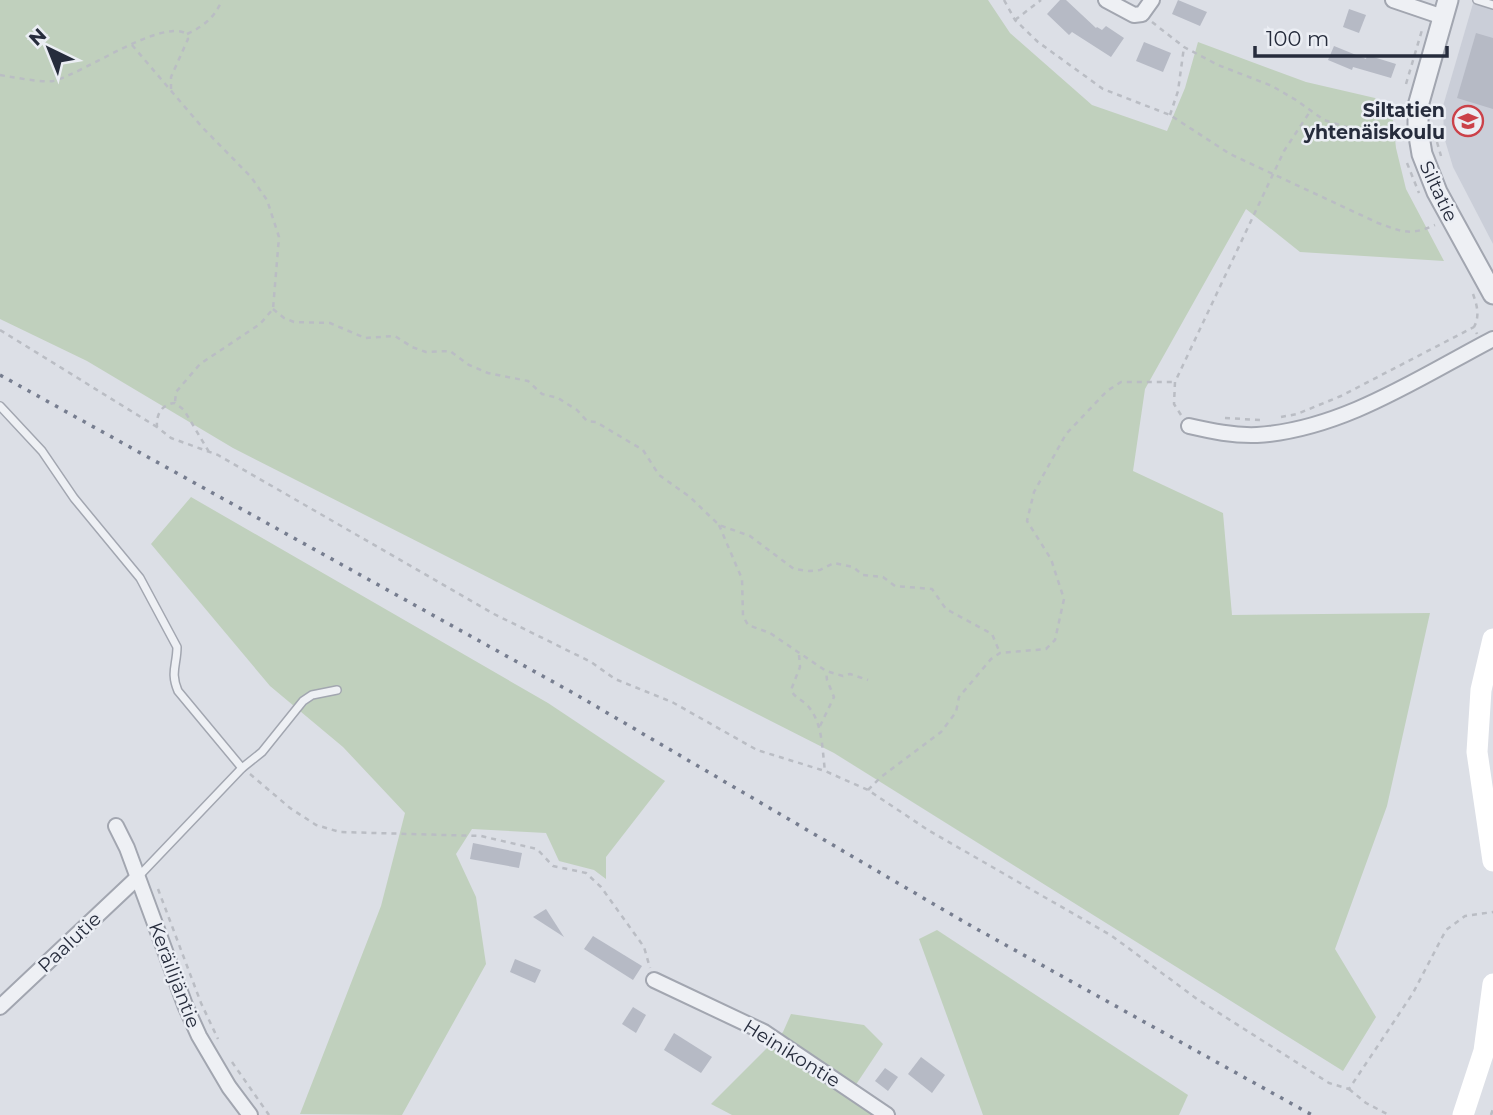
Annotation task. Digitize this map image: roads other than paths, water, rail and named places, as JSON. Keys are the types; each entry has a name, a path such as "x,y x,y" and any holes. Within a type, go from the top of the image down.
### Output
{"main road":[{"path":"1493,641 1481,690 1477,752 1493,861"},
{"path":"1463,1115 1484,1051 1493,984"}],"street":[{"path":"1106,0 1134,15 1142,14 1152,0"},
{"path":"1393,0 1446,8"},
{"name":"Siltatie","path":"1446,8 1418,106 1418,130 1422,154 1437,192 1493,294"},
{"path":"1190,420 1230,434 1258,435 1310,426 1340,417 1493,339"},
{"name":"Keräilijäntie","path":"116,826 127,848 185,1005 229,1087 250,1115"},
{"name":"Paalutie","path":"0,1007 137,878"},
{"name":"Heinikontie","path":"654,980 764,1031 887,1115"}],"lane":[{"path":"1477,0 1493,5"},
{"path":"0,407 42,451 74,498 140,578 177,647 173,680 178,691 242,768"},
{"path":"137,878 242,768 262,752 303,701 312,695 337,691"}],"railway":[{"path":"0,375 575,694 966,923 1312,1115"}],"place":[{"name":"Siltatien yhtenäiskoulu","path":"1468,121"}]}
